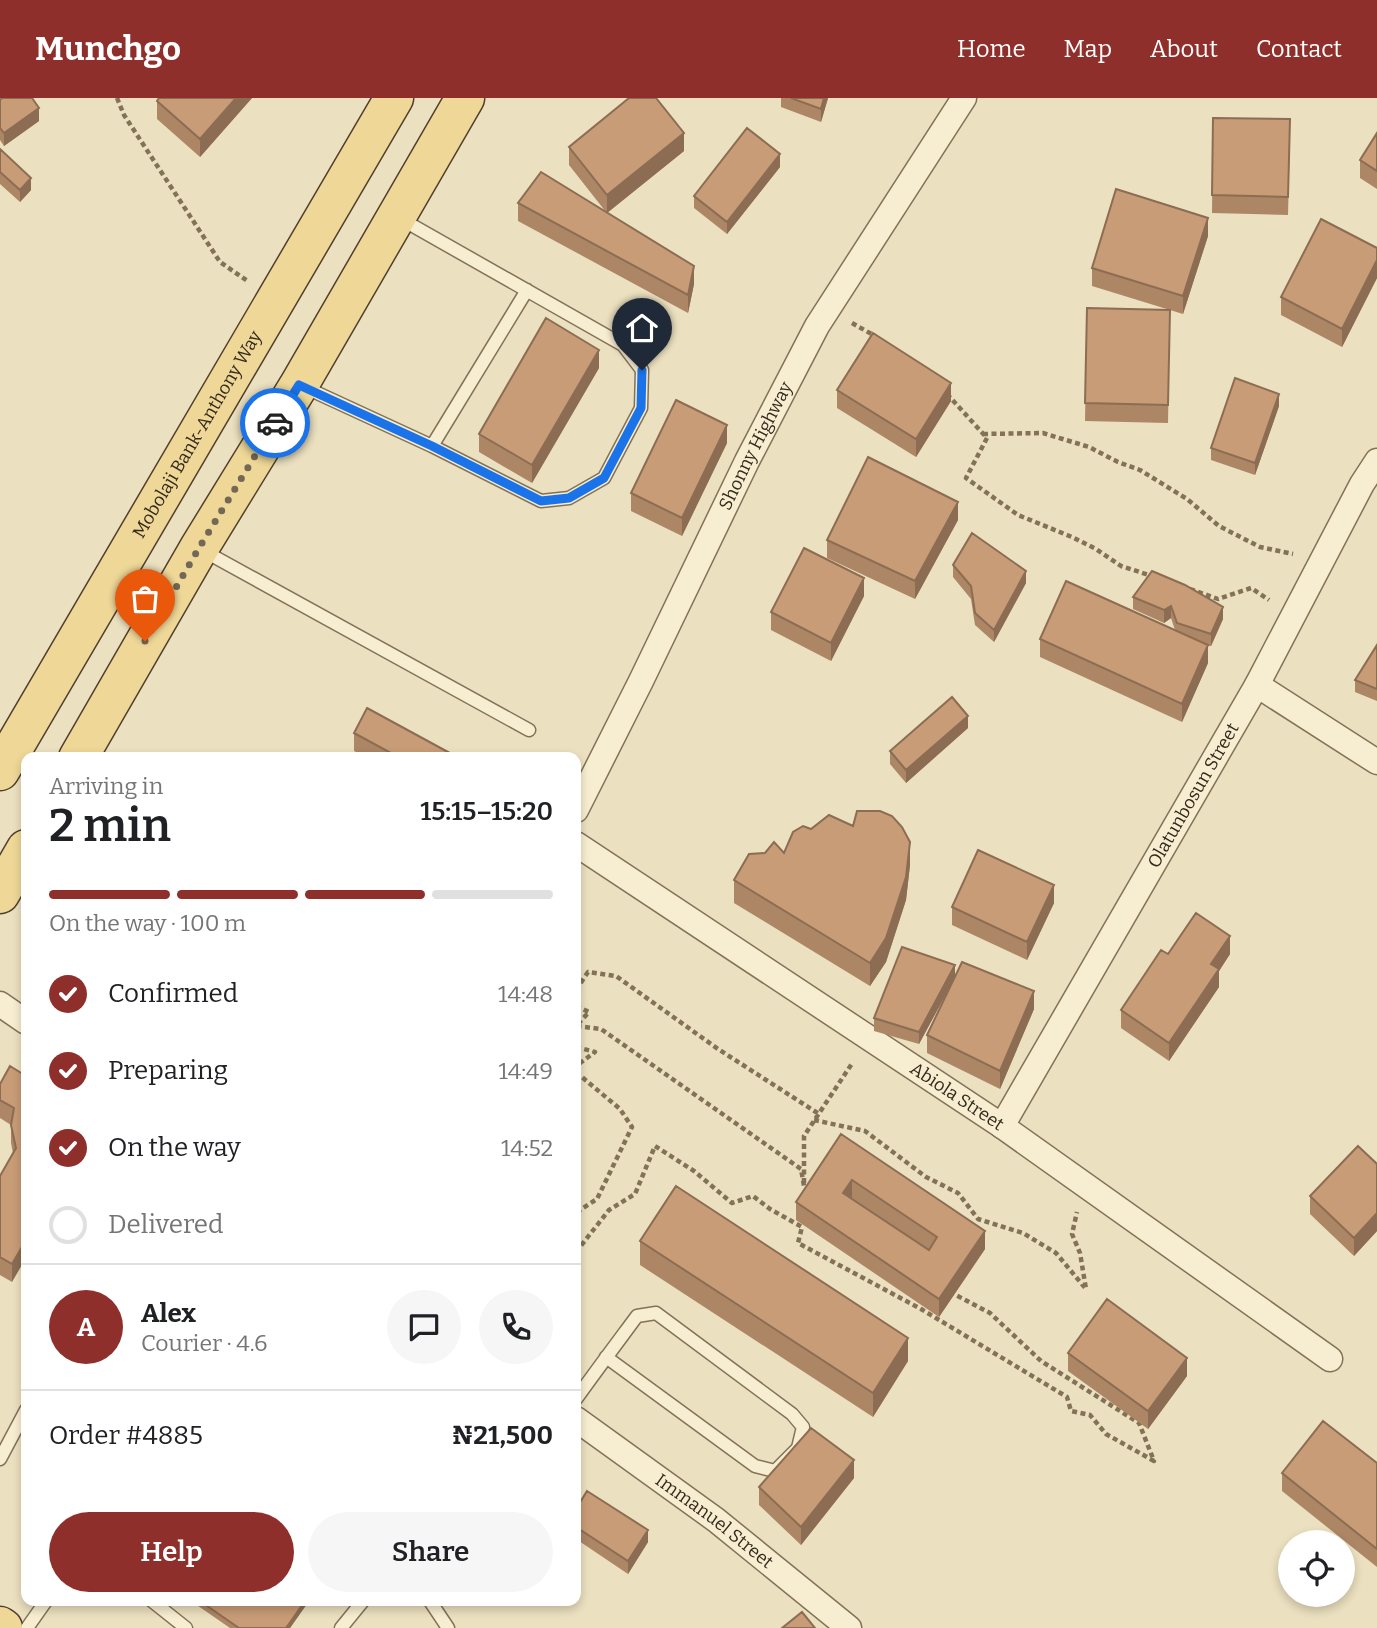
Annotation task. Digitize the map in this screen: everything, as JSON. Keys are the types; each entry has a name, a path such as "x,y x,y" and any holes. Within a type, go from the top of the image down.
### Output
{"main road":[{"name":"Mobolaji Bank-Anthony Way","path":"0,771 394,98"},
{"path":"81,752 199,548 398,217 465,98"},
{"path":"0,894 21,858"}],"street":[{"name":"Shonny Highway","path":"581,800 747,461 827,309 964,98"},
{"name":"Olatunbosun Street","path":"1002,1126 1257,685 1362,484 1377,461"},
{"path":"1257,685 1377,762"},
{"name":"Abiola Street","path":"581,847 1002,1126 1330,1359"},
{"path":"0,1004 21,1019"},
{"name":"Immanuel Street","path":"581,1423 716,1520 849,1628"}],"lane":[{"path":"299,385 432,446 541,501 569,498 604,478 641,408 642,370 624,345 398,217"},
{"path":"432,446 527,290"},
{"path":"199,548 529,730"},
{"path":"581,1392 606,1357 637,1315 656,1313 792,1413 803,1427 798,1448 775,1471 755,1466 606,1357"},
{"path":"0,1459 21,1419"},
{"path":"27,1628 42,1606"},
{"path":"158,1606 186,1628"},
{"path":"341,1628 358,1606"},
{"path":"433,1606 448,1628"}],"path":[{"path":"117,98 124,116 220,262 275,300"},
{"path":"827,309 882,341"},
{"path":"945,391 987,438 966,478 1018,516 1072,537 1121,566 1157,578"},
{"path":"982,434 1043,433 1089,447 1140,470 1187,499 1219,526 1260,547 1322,560"},
{"path":"1182,586 1218,599 1251,588 1293,616"},
{"path":"581,982 588,972 616,976 718,1049 819,1114"},
{"path":"581,1008 589,1012 581,1021"},
{"path":"581,1027 601,1029 740,1128 782,1154 801,1169 804,1186 804,1136 853,1062 846,1054"},
{"path":"581,1048 595,1052 581,1062"},
{"path":"581,1076 621,1109 632,1127 597,1199 581,1209"},
{"path":"814,1120 865,1132 926,1177 958,1193 978,1219 1023,1233 1056,1254 1086,1289 1080,1253 1072,1234 1077,1212 1067,1205"},
{"path":"581,1246 609,1210 635,1194 655,1146 694,1171 732,1203 754,1196 770,1209 802,1227 798,1243 921,1309 1067,1397 1071,1411 1090,1415 1106,1434 1154,1461 1139,1423 1041,1361 990,1313 946,1290"}],"building":[{"path":"2,98 32,98 39,108 4,133 0,128"},
{"path":"159,98 236,98 200,139 157,101"},
{"path":"629,98 656,98 684,133 607,195 569,147"},
{"path":"791,98 824,98 821,109"},
{"path":"1213,118 1290,119 1288,197 1212,195"},
{"path":"747,128 780,154 727,222 694,196"},
{"path":"1377,133 1377,171 1360,160"},
{"path":"0,149 31,178 20,190 0,172"},
{"path":"541,172 694,266 688,295 518,203"},
{"path":"1116,189 1208,218 1183,296 1092,268"},
{"path":"1321,219 1377,248 1377,260 1342,329 1281,297"},
{"path":"1087,308 1170,310 1168,405 1085,403"},
{"path":"546,318 599,350 532,465 479,434"},
{"path":"873,333 951,383 916,439 837,390"},
{"path":"1235,378 1279,394 1255,463 1211,448"},
{"path":"676,400 727,425 682,518 631,493"},
{"path":"868,457 958,502 915,581 827,540"},
{"path":"972,533 1026,571 994,630 975,613 971,586 953,565"},
{"path":"804,548 864,578 831,643 771,612"},
{"path":"1152,571 1185,585 1223,607 1211,634 1177,623 1171,606 1164,610 1133,597"},
{"path":"1066,581 1208,645 1182,704 1040,639"},
{"path":"1377,645 1377,689 1355,680"},
{"path":"952,697 968,716 906,770 890,751"},
{"path":"367,708 448,752 389,752 354,733"},
{"path":"857,811 880,811 892,816 910,842 906,877 886,938 870,963 734,880 749,854 765,853 774,842 784,853 793,832 803,826 811,829 829,815 853,826"},
{"path":"978,850 1054,885 1027,942 952,907"},
{"path":"1196,913 1230,936 1211,964 1219,969 1169,1043 1121,1010 1161,950 1168,954"},
{"path":"902,947 955,965 919,1032 874,1018"},
{"path":"962,962 1034,991 1000,1071 927,1035"},
{"path":"10,1066 21,1073 21,1249 12,1264 0,1257 0,1176 16,1148 11,1125 14,1108 0,1100 0,1084"},
{"path":"841,1134 985,1231 939,1299 796,1202","holes":["852,1180 937,1237 929,1250 843,1193"]},
{"path":"1358,1146 1377,1164 1377,1213 1354,1238 1310,1196"},
{"path":"676,1186 908,1338 873,1393 640,1241"},
{"path":"1107,1299 1187,1358 1148,1411 1068,1353"},
{"path":"1323,1421 1377,1463 1377,1549 1355,1530 1282,1473"},
{"path":"811,1428 854,1460 801,1527 759,1487"},
{"path":"587,1491 648,1530 628,1561 581,1530 581,1501"},
{"path":"207,1606 301,1606 286,1628 239,1628"},
{"path":"802,1612 815,1628 782,1628"}],"way so far":[{"path":"145,641 275,423"}],"route":[{"path":"275,423 299,385 432,446 541,501 569,498 604,478 641,408 642,370"}]}
